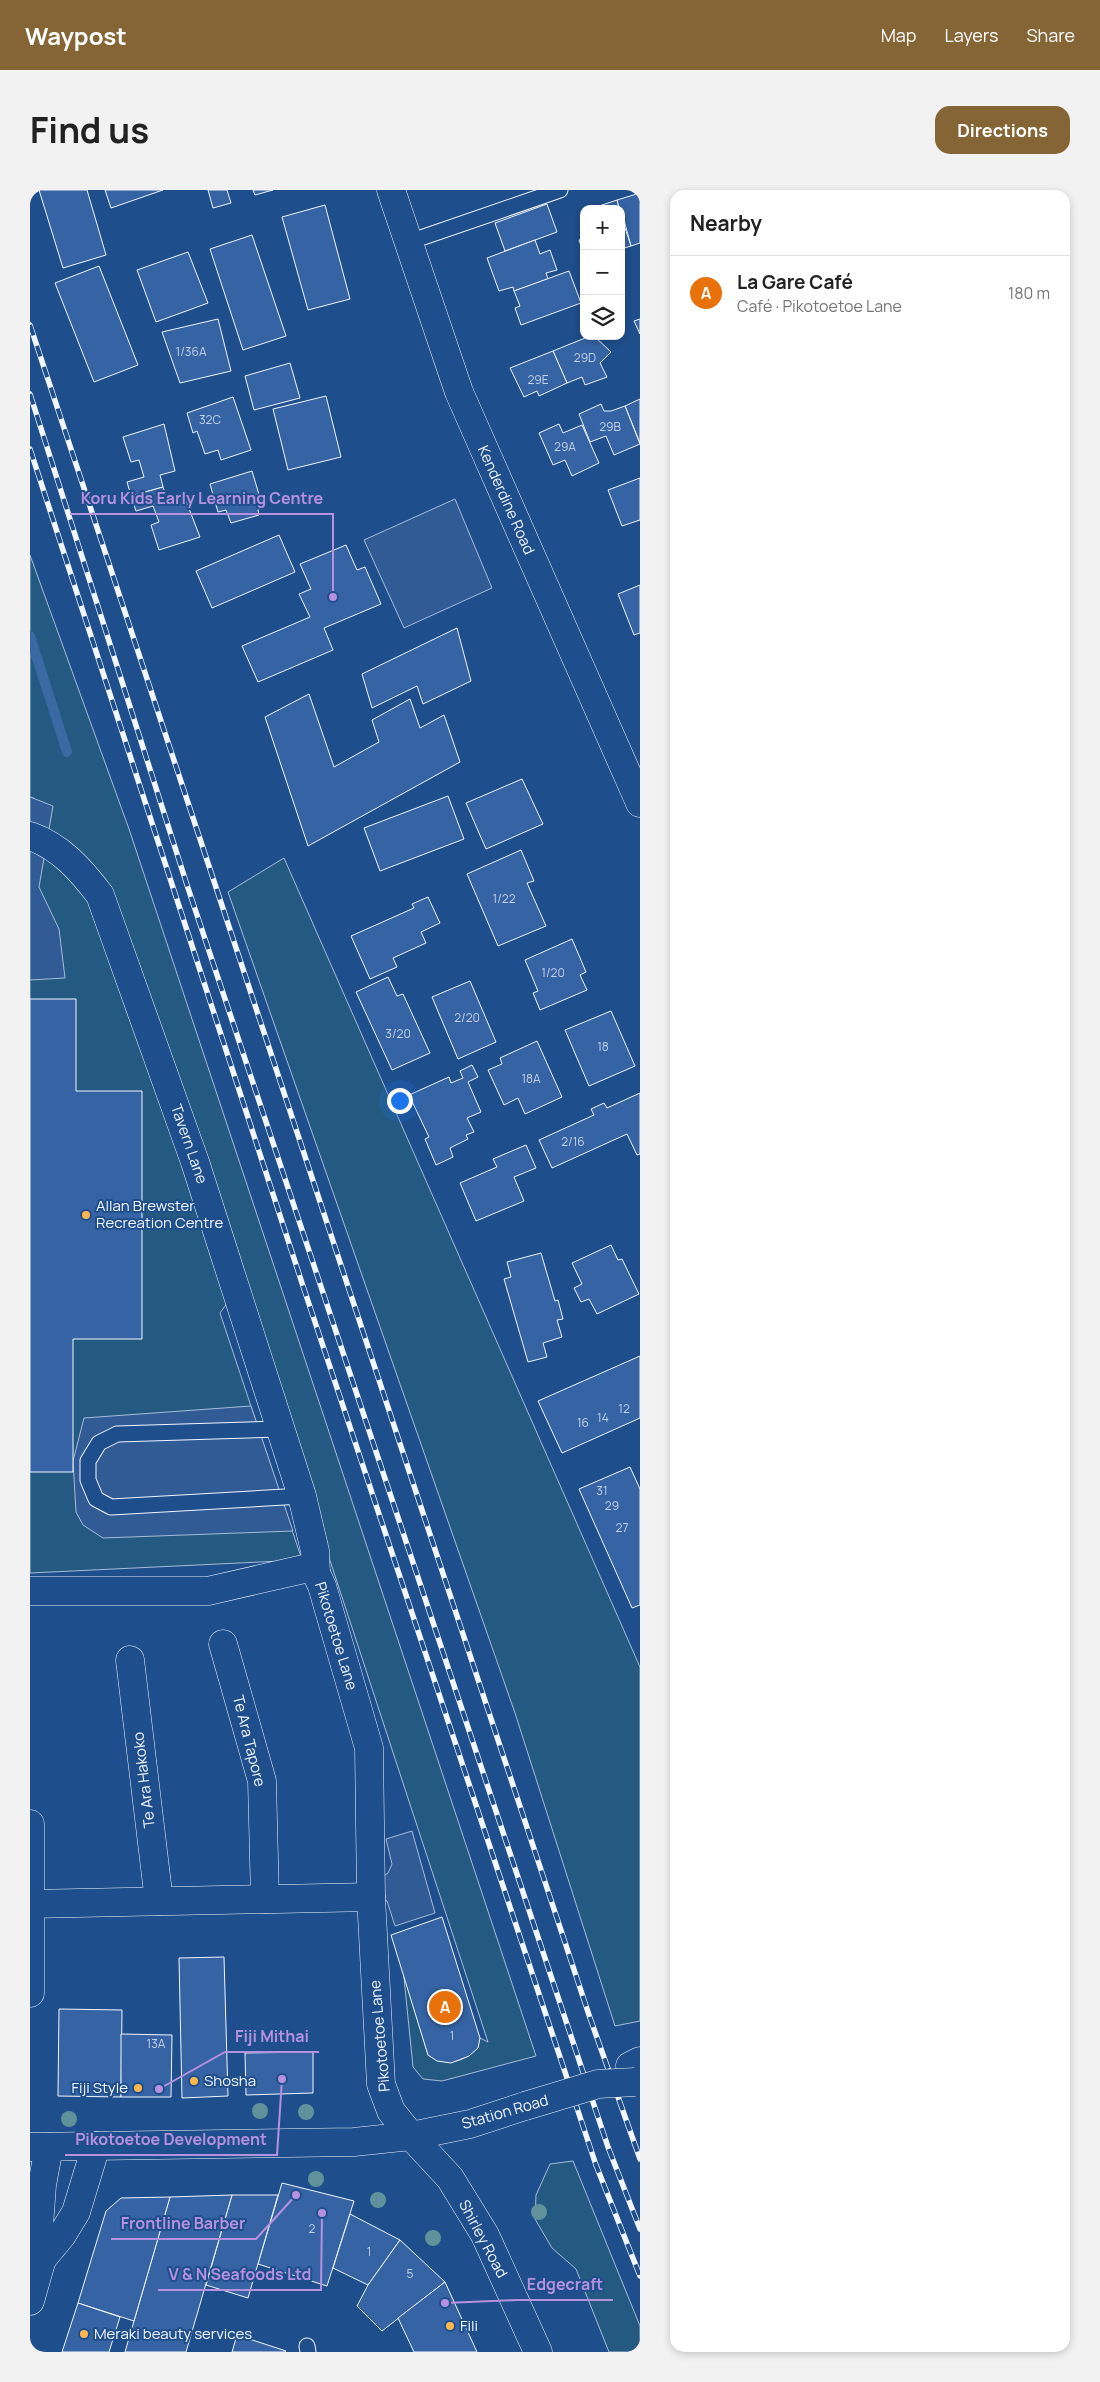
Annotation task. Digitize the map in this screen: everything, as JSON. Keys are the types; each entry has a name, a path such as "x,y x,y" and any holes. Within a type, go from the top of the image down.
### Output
{"street":[{"name":"Kenderdine Road","path":"391,190 459,392 640,803"},
{"name":"Tavern Lane","path":"30,836 40,840 76,864 100,895 195,1162 302,1496 315,1551 316,1573"},
{"name":"Pikotoetoe Lane","path":"30,1591 208,1591 304,1569 310,1569 316,1573 322,1586 369,1748 371,1897 381,2084 390,2110 411,2136"},
{"name":"Te Ara Tapore","path":"223,1644 262,1781 265,1899"},
{"name":"Te Ara Hakoko","path":"130,1660 159,1901"},
{"path":"30,1824 30,1993"},
{"path":"31,1904 371,1897"},
{"name":"Station Road","path":"40,2147 332,2143 411,2136 470,2124 636,2072"},
{"name":"Shirley Road","path":"411,2136 450,2178 485,2236 538,2352"},
{"path":"42,2259 62,2235 76,2212 96,2146"},
{"path":"30,2301 42,2259 39,2226 42,2185 40,2147"}],"lane":[{"path":"408,242 560,190"},
{"path":"280,1429 118,1434 99,1444 88,1461 88,1480 96,1499 111,1507 302,1496"}],"shaded area":[{"path":"455,499 492,588 404,628 364,540"},
{"path":"30,555 129,829 536,2056 442,2081 423,2079 413,2067 403,1968 428,2055 435,2059 451,2062 466,2057 477,2046 480,2038 488,2042 237,1277 231,1298 220,1313 302,1560 30,1573 30,805 34,798 30,797"},
{"path":"30,797 53,806 39,887 59,929 65,978 30,980"},
{"path":"284,858 640,1667 640,2021 615,2026 515,1713 228,892"},
{"path":"251,1406 293,1531 103,1538 83,1525 76,1512 73,1461 84,1418"},
{"path":"412,1831 435,1913 395,1926 387,1901 382,1899 382,1877 388,1873 392,1864 386,1839"},
{"path":"573,2161 640,2326 640,2352 609,2352 576,2269 552,2248 535,2219 536,2195 550,2164"}],"building":[{"path":"39,190 87,190 106,255 63,268"},
{"path":"105,190 163,190 111,208"},
{"path":"208,190 227,190 231,203 213,208"},
{"path":"253,190 273,190 255,195"},
{"path":"640,193 640,243 631,246 625,224 625,205 618,205 617,200"},
{"path":"617,200 618,205 602,205"},
{"path":"547,204 557,232 505,251 495,223"},
{"path":"325,205 350,299 308,310 282,217"},
{"path":"625,228 631,246 625,248"},
{"path":"252,235 286,336 243,350 210,249"},
{"path":"535,240 540,254 550,250 557,270 546,273 548,279 514,291 513,287 499,291 487,258"},
{"path":"188,252 208,303 156,322 137,270"},
{"path":"99,266 138,365 94,382 55,283"},
{"path":"569,271 580,303 521,325 515,308 520,306 514,291"},
{"path":"218,319 231,371 180,383 162,332"},
{"path":"640,319 640,334 634,321"},
{"path":"580,340 598,340 611,352 600,363 607,377 585,385 582,377 567,383 553,351"},
{"path":"553,351 567,383 539,396 537,391 524,397 510,368"},
{"path":"290,363 300,398 254,410 245,376"},
{"path":"326,396 341,457 288,470 273,409"},
{"path":"233,397 251,450 221,460 218,450 205,454 197,431 193,433 187,413"},
{"path":"640,399 640,443 625,406"},
{"path":"601,404 604,411 611,411 625,406 640,444 614,455 606,436 590,442 579,414"},
{"path":"164,424 175,471 160,475 163,487 131,496 127,482 144,477 139,460 131,462 123,437"},
{"path":"559,424 563,433 582,425 599,463 572,476 565,460 553,465 539,433"},
{"path":"252,471 263,508 258,510 259,515 231,523 226,510 218,512 210,484"},
{"path":"640,478 640,520 622,526 608,490"},
{"path":"163,487 167,498 183,493 200,537 159,550 151,525 159,522 153,506 136,511 131,496"},
{"path":"279,535 295,572 212,608 196,571"},
{"path":"346,545 357,570 365,567 381,604 324,628 333,650 258,682 242,646 310,617 299,594 311,589 300,564"},
{"path":"640,585 640,633 634,635 618,594"},
{"path":"457,628 471,681 423,704 417,686 372,708 362,674"},
{"path":"309,694 334,767 379,742 372,720 410,699 420,728 444,715 460,762 308,846 265,717"},
{"path":"522,779 543,824 486,849 466,803"},
{"path":"448,796 464,839 380,871 364,828"},
{"path":"521,850 534,881 527,883 546,926 498,946 467,874"},
{"path":"428,897 440,923 421,932 426,943 393,958 397,967 370,979 351,936 414,908 412,904"},
{"path":"572,939 586,972 580,975 587,990 540,1010 533,993 538,991 525,960"},
{"path":"388,977 397,996 403,994 430,1053 392,1070 356,992"},
{"path":"470,981 496,1042 458,1059 432,997"},
{"name":"Allan Brewster Recreation Centre","path":"30,999 76,999 76,1091 142,1091 142,1339 73,1339 73,1472 30,1472"},
{"path":"611,1011 635,1066 589,1086 565,1030"},
{"path":"537,1041 562,1097 525,1114 518,1098 504,1105 488,1070 502,1064 500,1058"},
{"path":"472,1065 478,1077 468,1082 481,1112 467,1118 474,1132 466,1135 468,1139 450,1148 453,1157 436,1165 425,1139 429,1137 409,1095 449,1077 451,1083 463,1078 460,1071"},
{"path":"640,1093 640,1154 637,1155 627,1134 552,1168 539,1140 594,1115 591,1109 604,1103 607,1108"},
{"path":"526,1145 536,1168 514,1177 524,1201 476,1221 460,1183 497,1167 493,1159"},
{"path":"611,1245 618,1260 622,1259 639,1294 597,1314 589,1299 581,1302 574,1288 582,1284 572,1263"},
{"path":"541,1253 555,1301 558,1300 563,1319 557,1320 562,1337 543,1343 547,1357 528,1362 504,1279 511,1277 507,1262"},
{"path":"640,1356 640,1418 562,1453 538,1401"},
{"path":"630,1467 640,1489 640,1605 632,1608 579,1489"},
{"path":"442,1917 480,2038 478,2048 469,2056 451,2063 437,2061 428,2055 391,1935"},
{"path":"224,1957 228,2096 182,2098 179,1958"},
{"path":"59,2009 122,2010 121,2097 58,2096"},
{"path":"121,2034 172,2035 171,2097 121,2097"},
{"path":"313,2052 313,2093 246,2095 245,2053"},
{"path":"282,2183 354,2201 327,2286 258,2264"},
{"path":"232,2195 278,2195 248,2298 206,2285"},
{"path":"232,2195 186,2352 125,2352 170,2197"},
{"path":"170,2197 134,2321 78,2303 106,2211 121,2198"},
{"path":"350,2214 400,2240 368,2285 333,2268"},
{"path":"400,2240 445,2282 382,2331 357,2306 368,2285"},
{"path":"445,2282 477,2352 414,2352 398,2318"},
{"path":"78,2303 120,2317 109,2352 62,2352"},
{"path":"237,2335 286,2351 232,2352"}],"waterway":[{"path":"30,636 67,752"}],"railway":[{"path":"30,325 589,2015 640,2159"},
{"path":"30,394 187,885 608,2147 640,2229"},
{"path":"30,449 302,1283 596,2165 640,2276"}],"place":[{"name":"Koru Kids Early Learning Centre","path":"333,597"},
{"name":"Allan Brewster Recreation Centre","path":"86,1215"},
{"name":"La Gare Café","path":"445,2007"},
{"name":"Pikotoetoe Development","path":"282,2079"},
{"name":"Shosha","path":"194,2081"},
{"name":"Fiji Style","path":"138,2088"},
{"name":"Fiji Mithai","path":"159,2089"},
{"name":"Frontline Barber","path":"296,2195"},
{"name":"V & N Seafoods Ltd","path":"322,2213"},
{"name":"Edgecraft","path":"445,2303"},
{"name":"Fili","path":"450,2326"},
{"name":"Meraki beauty services","path":"84,2334"}]}
